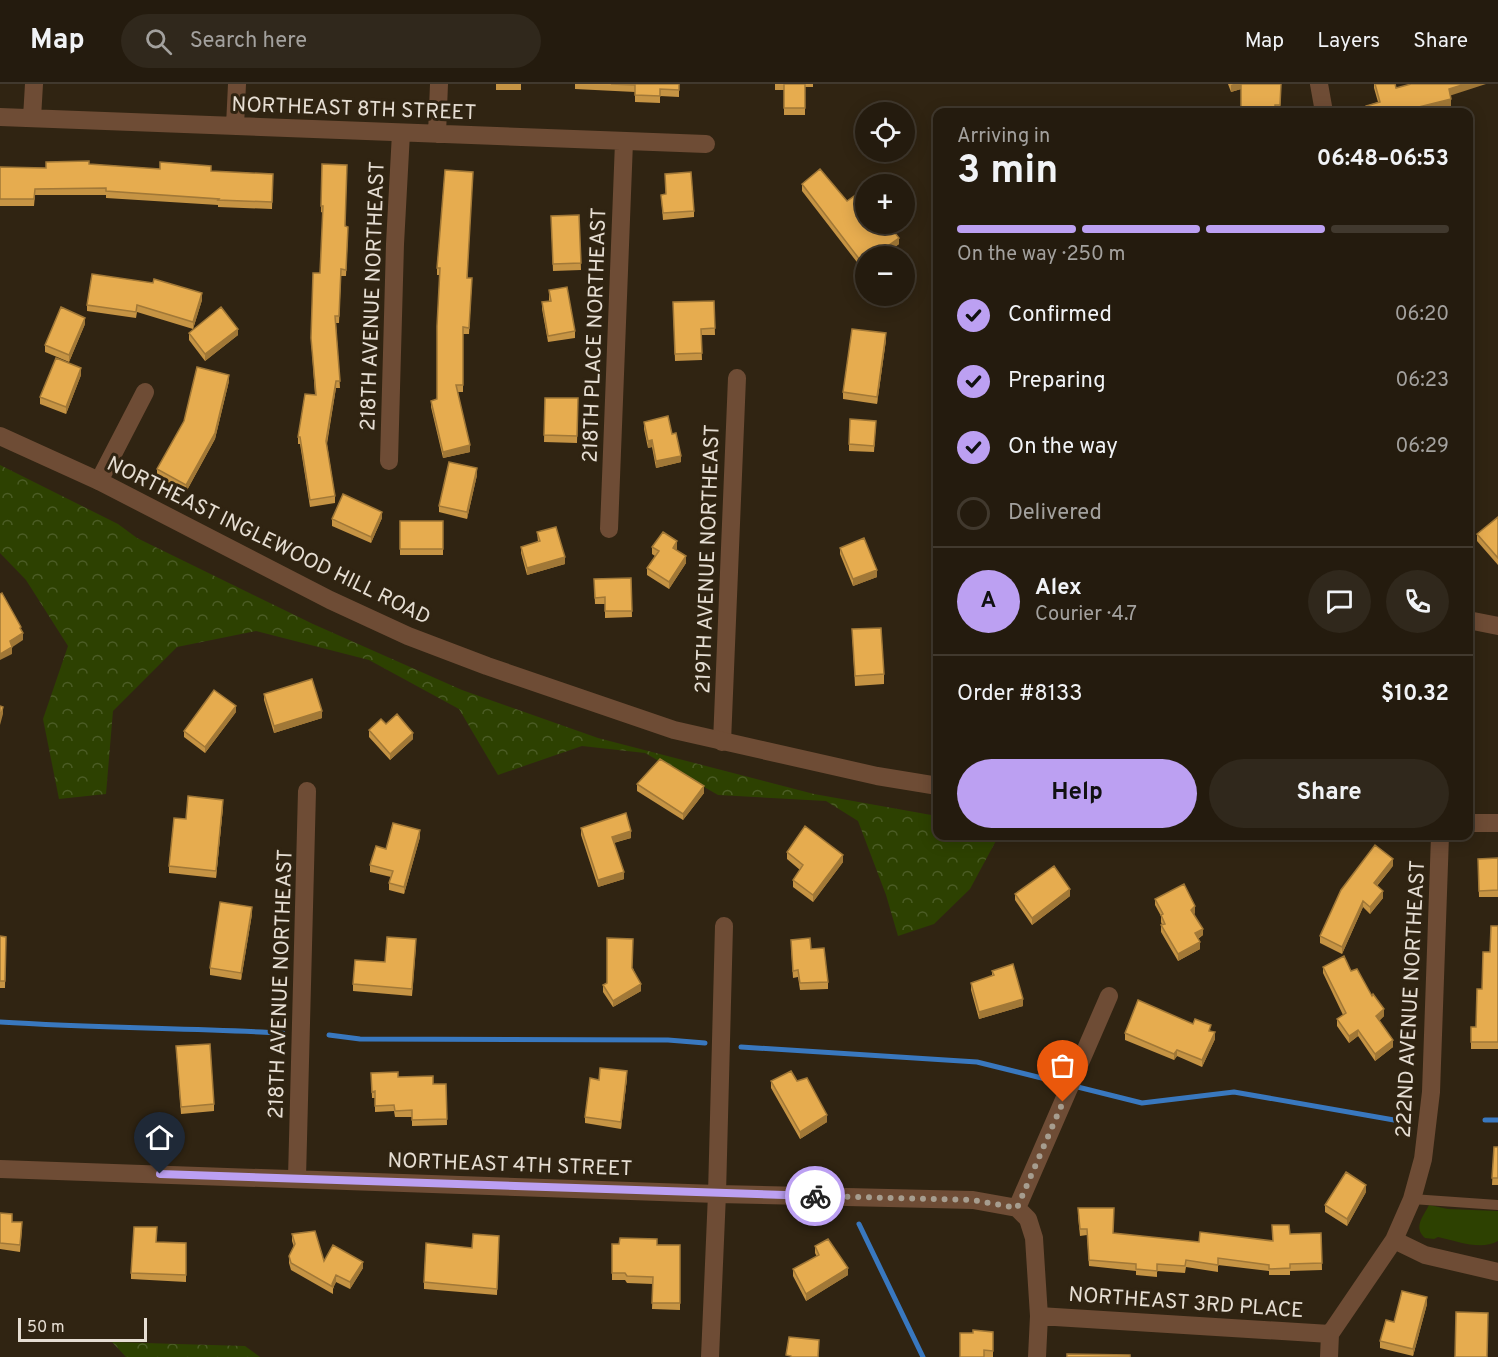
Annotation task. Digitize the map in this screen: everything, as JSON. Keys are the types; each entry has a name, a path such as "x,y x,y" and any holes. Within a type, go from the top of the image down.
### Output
{"street":[{"path":"32,118 34,84"},
{"path":"235,126 237,84"},
{"path":"436,134 440,84"},
{"path":"1319,84 1323,108"},
{"name":"NORTHEAST 8TH STREET","path":"0,117 706,144"},
{"name":"218TH AVENUE NORTHEAST","path":"389,461 394,244 401,133"},
{"name":"218TH PLACE NORTHEAST","path":"609,529 624,142"},
{"name":"219TH AVENUE NORTHEAST","path":"722,742 737,378"},
{"path":"99,481 144,392"},
{"name":"NORTHEAST INGLEWOOD HILL ROAD","path":"0,436 99,481 330,600 408,636 487,666 664,727 877,776 933,785"},
{"path":"1473,621 1498,626"},
{"name":"218TH AVENUE NORTHEAST","path":"297,1178 308,791"},
{"path":"1473,823 1498,823"},
{"name":"222ND AVENUE NORTHEAST","path":"1330,1334 1394,1240 1412,1198 1423,1159 1431,1092 1440,840"},
{"path":"710,1357 724,926"},
{"path":"1037,1357 1039,1316 1034,1238 1028,1219 1017,1208 1109,996"},
{"name":"NORTHEAST 4TH STREET","path":"0,1169 717,1194 973,1200 1017,1208"},
{"path":"1394,1240 1425,1255 1498,1272"},
{"name":"NORTHEAST 3RD PLACE","path":"1039,1316 1330,1334"},
{"path":"1329,1357 1330,1334"}],"lane":[{"path":"1412,1198 1498,1205"}],"green space":[{"path":"0,465 118,524 137,538 313,624 462,690 598,738 814,794 933,815 933,840 996,840 970,889 934,924 898,936 886,895 858,821 826,801 718,795 645,753 582,746 498,775 459,709 369,660 256,631 177,647 113,711 106,794 59,799 43,719 68,646 26,580 0,553"},
{"path":"1429,1205 1448,1209 1498,1211 1498,1241 1477,1245 1438,1237 1425,1238 1419,1226"},
{"path":"112,1342 245,1346 260,1357 126,1357"}],"building":[{"path":"611,84 679,84 679,90 660,89 660,96 635,95 635,85"},
{"path":"784,84 805,84 805,108 784,108"},
{"path":"1241,84 1281,84 1280,105 1275,105 1275,108 1241,108"},
{"path":"1375,84 1395,84 1396,88 1411,84 1465,84 1449,89 1451,99 1415,108 1366,108 1366,106 1380,102"},
{"path":"89,161 89,164 160,169 160,162 211,166 211,171 273,174 272,202 106,191 106,188 35,189 34,199 0,199 0,167 46,168 46,162"},
{"path":"322,164 347,165 345,226 348,227 346,270 341,269 339,316 335,316 340,381 336,381 326,441 335,496 310,500 300,437 298,437 305,394 316,395 311,338 313,273 320,273"},
{"path":"820,169 847,201 855,196 855,234 896,234 899,238 887,246 855,246 855,254 802,184"},
{"path":"445,170 473,172 467,278 472,278 469,328 463,327 463,385 456,385 470,445 443,452 431,401 437,399 440,268 437,268"},
{"path":"691,172 694,211 663,213 661,195 666,194 665,174"},
{"path":"579,215 581,263 553,264 551,216"},
{"path":"92,274 153,283 154,279 202,293 193,322 137,305 136,312 87,305"},
{"path":"567,287 575,331 548,336 542,302 551,301 549,290"},
{"path":"714,301 715,328 701,329 702,353 675,354 673,302"},
{"path":"61,307 85,318 69,355 45,345"},
{"path":"221,307 238,329 205,354 189,333"},
{"path":"852,329 886,333 877,397 843,392"},
{"path":"56,358 81,368 66,407 40,397"},
{"path":"197,367 229,375 215,433 186,485 157,469 184,421"},
{"path":"545,398 578,398 577,436 544,435"},
{"path":"668,416 672,434 676,433 681,456 656,461 652,440 648,441 644,422"},
{"path":"850,419 876,421 874,446 849,444"},
{"path":"449,462 477,468 467,512 439,506"},
{"path":"343,494 382,512 371,537 332,519"},
{"path":"1498,517 1498,558 1477,534"},
{"path":"400,521 443,521 443,549 400,549"},
{"path":"556,527 565,557 527,568 521,547 540,541 537,532"},
{"path":"663,532 677,541 673,548 686,556 669,582 647,568 659,551 652,547"},
{"path":"864,538 877,570 853,579 840,548"},
{"path":"631,578 632,611 605,611 605,597 595,598 594,579"},
{"path":"2,593 23,633 10,641 12,647 0,654 0,594"},
{"path":"881,628 884,674 855,676 852,629"},
{"path":"312,679 322,711 274,726 264,694"},
{"path":"214,690 236,706 205,747 184,731"},
{"path":"397,714 413,733 390,754 369,730 381,719 386,724"},
{"path":"660,759 704,786 683,814 637,784"},
{"path":"188,796 223,800 216,871 169,866 174,818 186,819"},
{"path":"626,813 631,831 612,837 624,872 598,880 581,828"},
{"path":"393,823 420,830 404,887 389,883 393,871 370,865 376,846 386,849"},
{"path":"805,826 843,855 813,895 793,880 803,865 787,852"},
{"path":"1375,845 1393,859 1374,883 1383,891 1370,907 1363,901 1342,947 1320,936 1341,890"},
{"path":"1498,858 1498,890 1479,891 1478,859"},
{"path":"1054,866 1070,889 1032,918 1015,894"},
{"path":"1184,884 1195,906 1191,910 1203,929 1195,933 1200,942 1178,954 1161,925 1165,924 1161,915 1163,914 1155,899"},
{"path":"220,902 252,907 241,973 210,968"},
{"path":"1491,926 1498,926 1498,1042 1471,1042 1471,1027 1476,1027 1477,989 1482,989 1483,952 1490,952"},
{"path":"0,936 6,937 5,981 0,981"},
{"path":"387,937 416,939 412,989 353,984 355,960 385,962"},
{"path":"607,938 633,939 632,968 641,984 613,1001 603,985 607,983"},
{"path":"810,938 811,949 824,948 828,982 800,983 798,970 793,971 791,940"},
{"path":"1344,956 1351,971 1357,969 1372,996 1373,994 1384,1009 1376,1016 1393,1040 1375,1054 1358,1030 1349,1036 1337,1019 1346,1013 1323,967"},
{"path":"1013,964 1023,999 979,1012 971,983 994,975 992,971"},
{"path":"1138,1000 1193,1024 1195,1019 1211,1025 1209,1031 1215,1032 1202,1060 1177,1050 1174,1054 1125,1033"},
{"path":"210,1044 214,1104 181,1107 176,1046"},
{"path":"600,1068 627,1071 621,1122 585,1117 590,1078 599,1080"},
{"path":"791,1071 797,1081 807,1078 827,1115 800,1132 771,1081"},
{"path":"398,1072 398,1077 433,1076 433,1084 446,1084 447,1119 412,1120 412,1110 395,1111 394,1105 375,1106 375,1091 372,1092 371,1073"},
{"path":"1494,1147 1498,1147 1498,1178 1492,1178"},
{"path":"1346,1172 1366,1185 1347,1219 1325,1205"},
{"path":"1078,1208 1114,1208 1113,1233 1199,1242 1200,1232 1273,1241 1272,1225 1289,1225 1290,1234 1321,1233 1322,1263 1290,1264 1290,1268 1269,1269 1269,1265 1218,1258 1218,1265 1186,1260 1185,1266 1157,1264 1157,1271 1136,1269 1136,1264 1089,1260 1087,1229 1080,1229"},
{"path":"0,1213 12,1214 12,1222 22,1222 20,1245 0,1243"},
{"path":"134,1227 157,1227 156,1242 186,1243 186,1275 131,1273"},
{"path":"315,1231 324,1261 333,1245 363,1262 350,1282 336,1275 333,1287 291,1263 289,1256 295,1244 292,1234"},
{"path":"473,1234 499,1236 497,1289 424,1282 426,1243 472,1248"},
{"path":"620,1238 657,1239 657,1245 680,1245 680,1303 652,1303 653,1277 612,1273 612,1244 619,1244"},
{"path":"828,1239 848,1268 806,1294 793,1269 819,1255 815,1246"},
{"path":"1402,1291 1427,1297 1413,1349 1380,1341 1386,1320 1394,1322"},
{"path":"1456,1312 1488,1313 1487,1357 1455,1357"},
{"path":"973,1330 993,1332 993,1351 984,1350 984,1357 960,1357 960,1333 973,1333"},
{"path":"789,1337 819,1340 818,1357 786,1355"},
{"path":"1067,1354 1130,1355 1130,1357 1067,1357"}],"waterway":[{"path":"0,1022 283,1033"},
{"path":"329,1035 360,1039 668,1040 705,1043"},
{"path":"741,1047 977,1062 1142,1103 1234,1092 1394,1120"},
{"path":"1485,1120 1498,1120"},
{"path":"859,1224 923,1357"}],"way so far":[{"path":"815,1196 973,1200 1017,1208 1063,1102"}],"route":[{"path":"160,1174 815,1196"}]}
